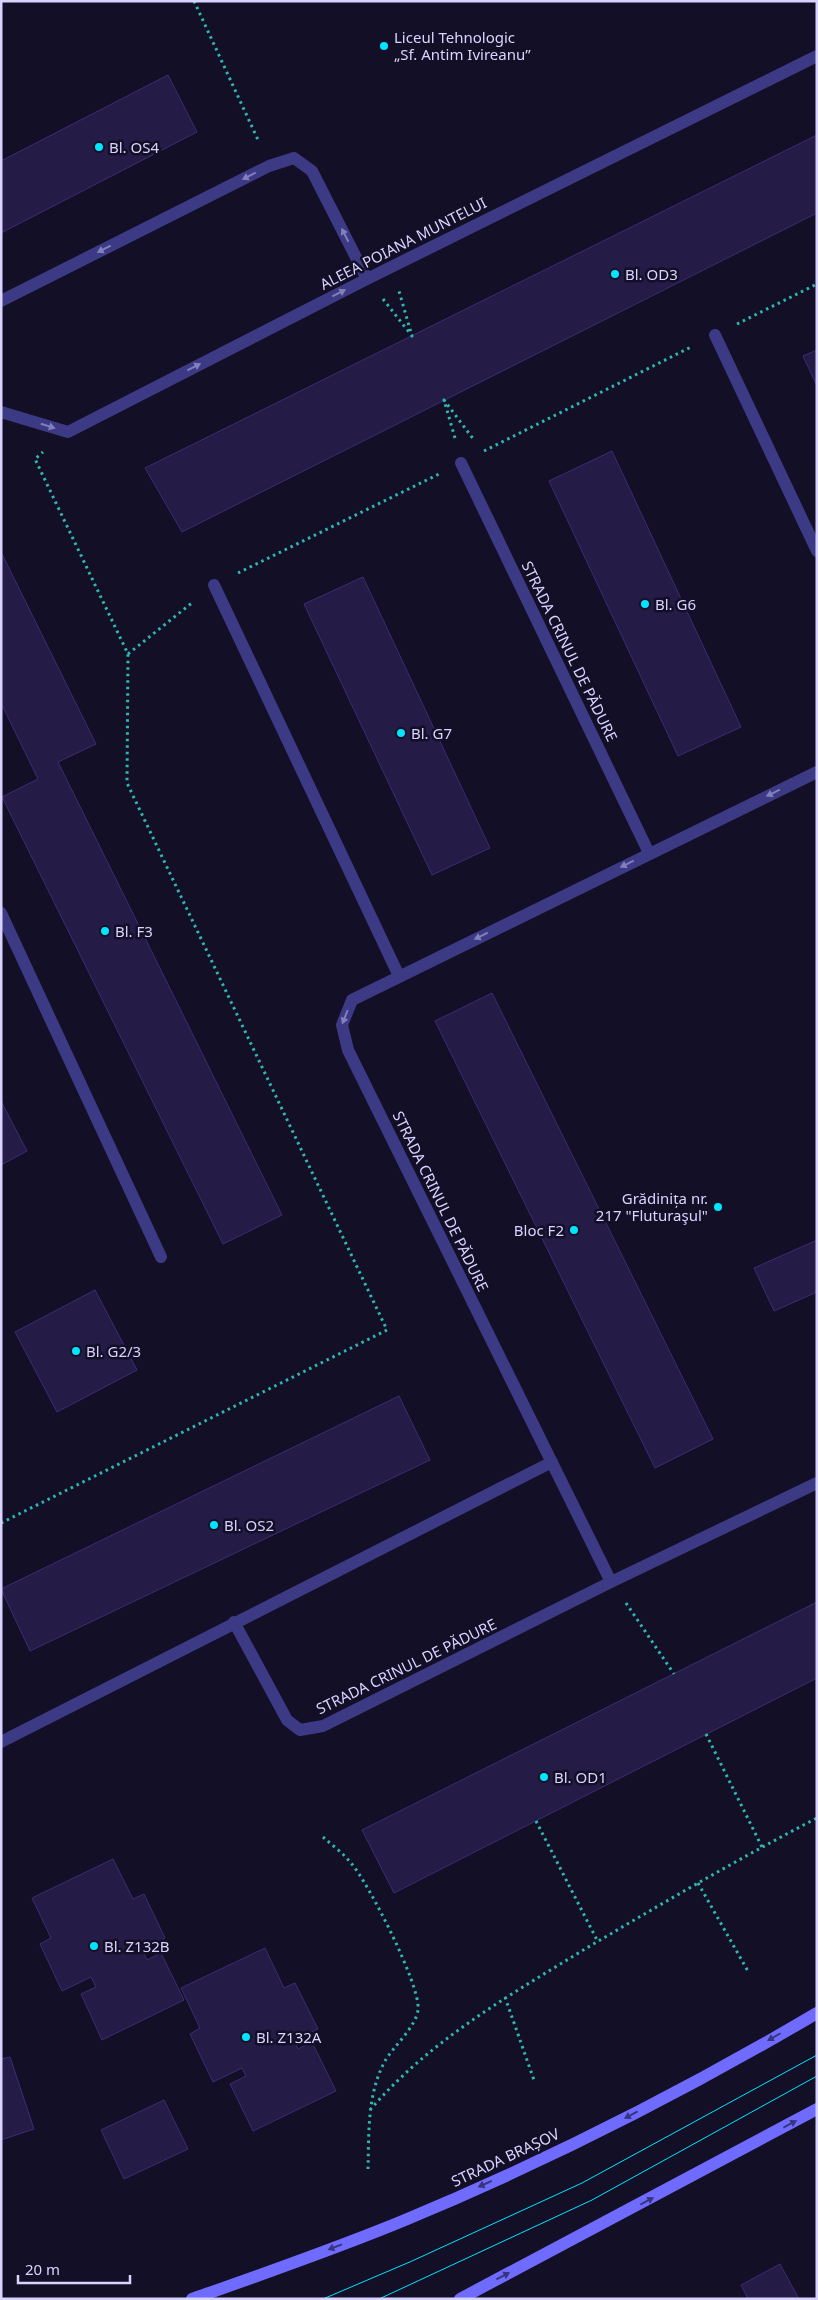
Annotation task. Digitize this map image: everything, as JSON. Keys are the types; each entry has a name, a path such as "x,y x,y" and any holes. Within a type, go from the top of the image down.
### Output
{"main road":[{"name":"STRADA BRAȘOV","path":"192,2299 405,2220 517,2170 602,2130 817,2013"},
{"path":"460,2299 817,2109"}],"street":[{"name":"ALEEA POIANA MUNTELUI","path":"68,432 392,266 817,56"},
{"path":"1,301 270,166 294,158 312,171 368,279"},
{"path":"715,335 817,551"},
{"path":"1,412 68,432"},
{"name":"STRADA CRINUL DE PĂDURE","path":"461,463 649,853"},
{"path":"214,585 399,976"},
{"name":"STRADA CRINUL DE PĂDURE","path":"611,1582 348,1050 342,1025 352,1000 817,772"},
{"path":"1,914 161,1258"},
{"path":"1,1742 552,1462"},
{"name":"STRADA CRINUL DE PĂDURE","path":"234,1622 287,1720 300,1730 323,1726 611,1582 817,1483"}],"path":[{"path":"194,1 270,166"},
{"path":"368,279 412,336 392,266"},
{"path":"461,463 444,400 483,452"},
{"path":"1,1523 387,1330 127,783 128,654 35,459 68,432"},
{"path":"611,1582 674,1674"},
{"path":"706,1734 762,1847"},
{"path":"370,2110 393,2083 434,2047 505,1997 698,1883 817,1818"},
{"path":"536,1821 598,1942"},
{"path":"323,1837 352,1863 376,1903 412,1979 418,2010 403,2038 386,2060 378,2078 370,2110 368,2169"},
{"path":"698,1883 749,1973"},
{"path":"505,1997 535,2083"}],"building":[{"name":"Bl. OS4","path":"168,75 197,132 1,233 1,161"},
{"name":"Bl. OD3","path":"817,135 817,213 182,532 145,468"},
{"path":"817,350 817,386 803,356"},
{"name":"Bl. G6","path":"612,451 741,727 678,756 549,481"},
{"name":"Bl. F3","path":"1,552 96,744 58,762 282,1215 223,1244 2,797 38,779 1,703"},
{"name":"Bl. G7","path":"363,577 490,848 432,875 304,604"},
{"name":"Bloc F2","path":"492,993 713,1439 655,1468 435,1021"},
{"path":"1,1101 27,1151 1,1165"},
{"path":"817,1240 817,1292 774,1311 754,1268"},
{"name":"Bl. G2/3","path":"95,1290 137,1370 57,1412 15,1332"},
{"name":"Bl. OS2","path":"399,1396 430,1460 30,1651 1,1589"},
{"name":"Bl. OD1","path":"817,1602 817,1678 394,1893 362,1830"},
{"name":"Bl. Z132B","path":"113,1859 133,1899 144,1894 165,1938 142,1949 147,1960 161,1953 184,2000 102,2040 81,1994 96,1987 91,1977 62,1991 40,1944 51,1938 32,1898"},
{"name":"Bl. Z132A","path":"265,1948 284,1988 295,1983 318,2029 294,2040 298,2049 312,2042 336,2091 253,2131 230,2084 246,2076 242,2068 213,2082 190,2034 200,2028 181,1988"},
{"path":"10,2057 34,2129 1,2140 1,2059"},
{"path":"164,2100 188,2149 124,2179 101,2130"},
{"path":"780,2264 799,2299 748,2299 741,2285"}],"tram line":[{"path":"323,2299 412,2261 582,2183 817,2055"},
{"path":"379,2299 592,2200 817,2076"}],"place":[{"name":"Liceul Tehnologic „Sf. Antim Ivireanu”","path":"384,46"},
{"name":"Bl. OS4","path":"99,147"},
{"name":"Bl. OD3","path":"615,274"},
{"name":"Bl. G6","path":"645,604"},
{"name":"Bl. G7","path":"401,733"},
{"name":"Bl. F3","path":"105,931"},
{"name":"Grădinița nr. 217 \"Fluturaşul\"","path":"718,1207"},
{"name":"Bloc F2","path":"574,1230"},
{"name":"Bl. G2/3","path":"76,1351"},
{"name":"Bl. OS2","path":"214,1525"},
{"name":"Bl. OD1","path":"544,1777"},
{"name":"Bl. Z132B","path":"94,1946"},
{"name":"Bl. Z132A","path":"246,2037"}]}
